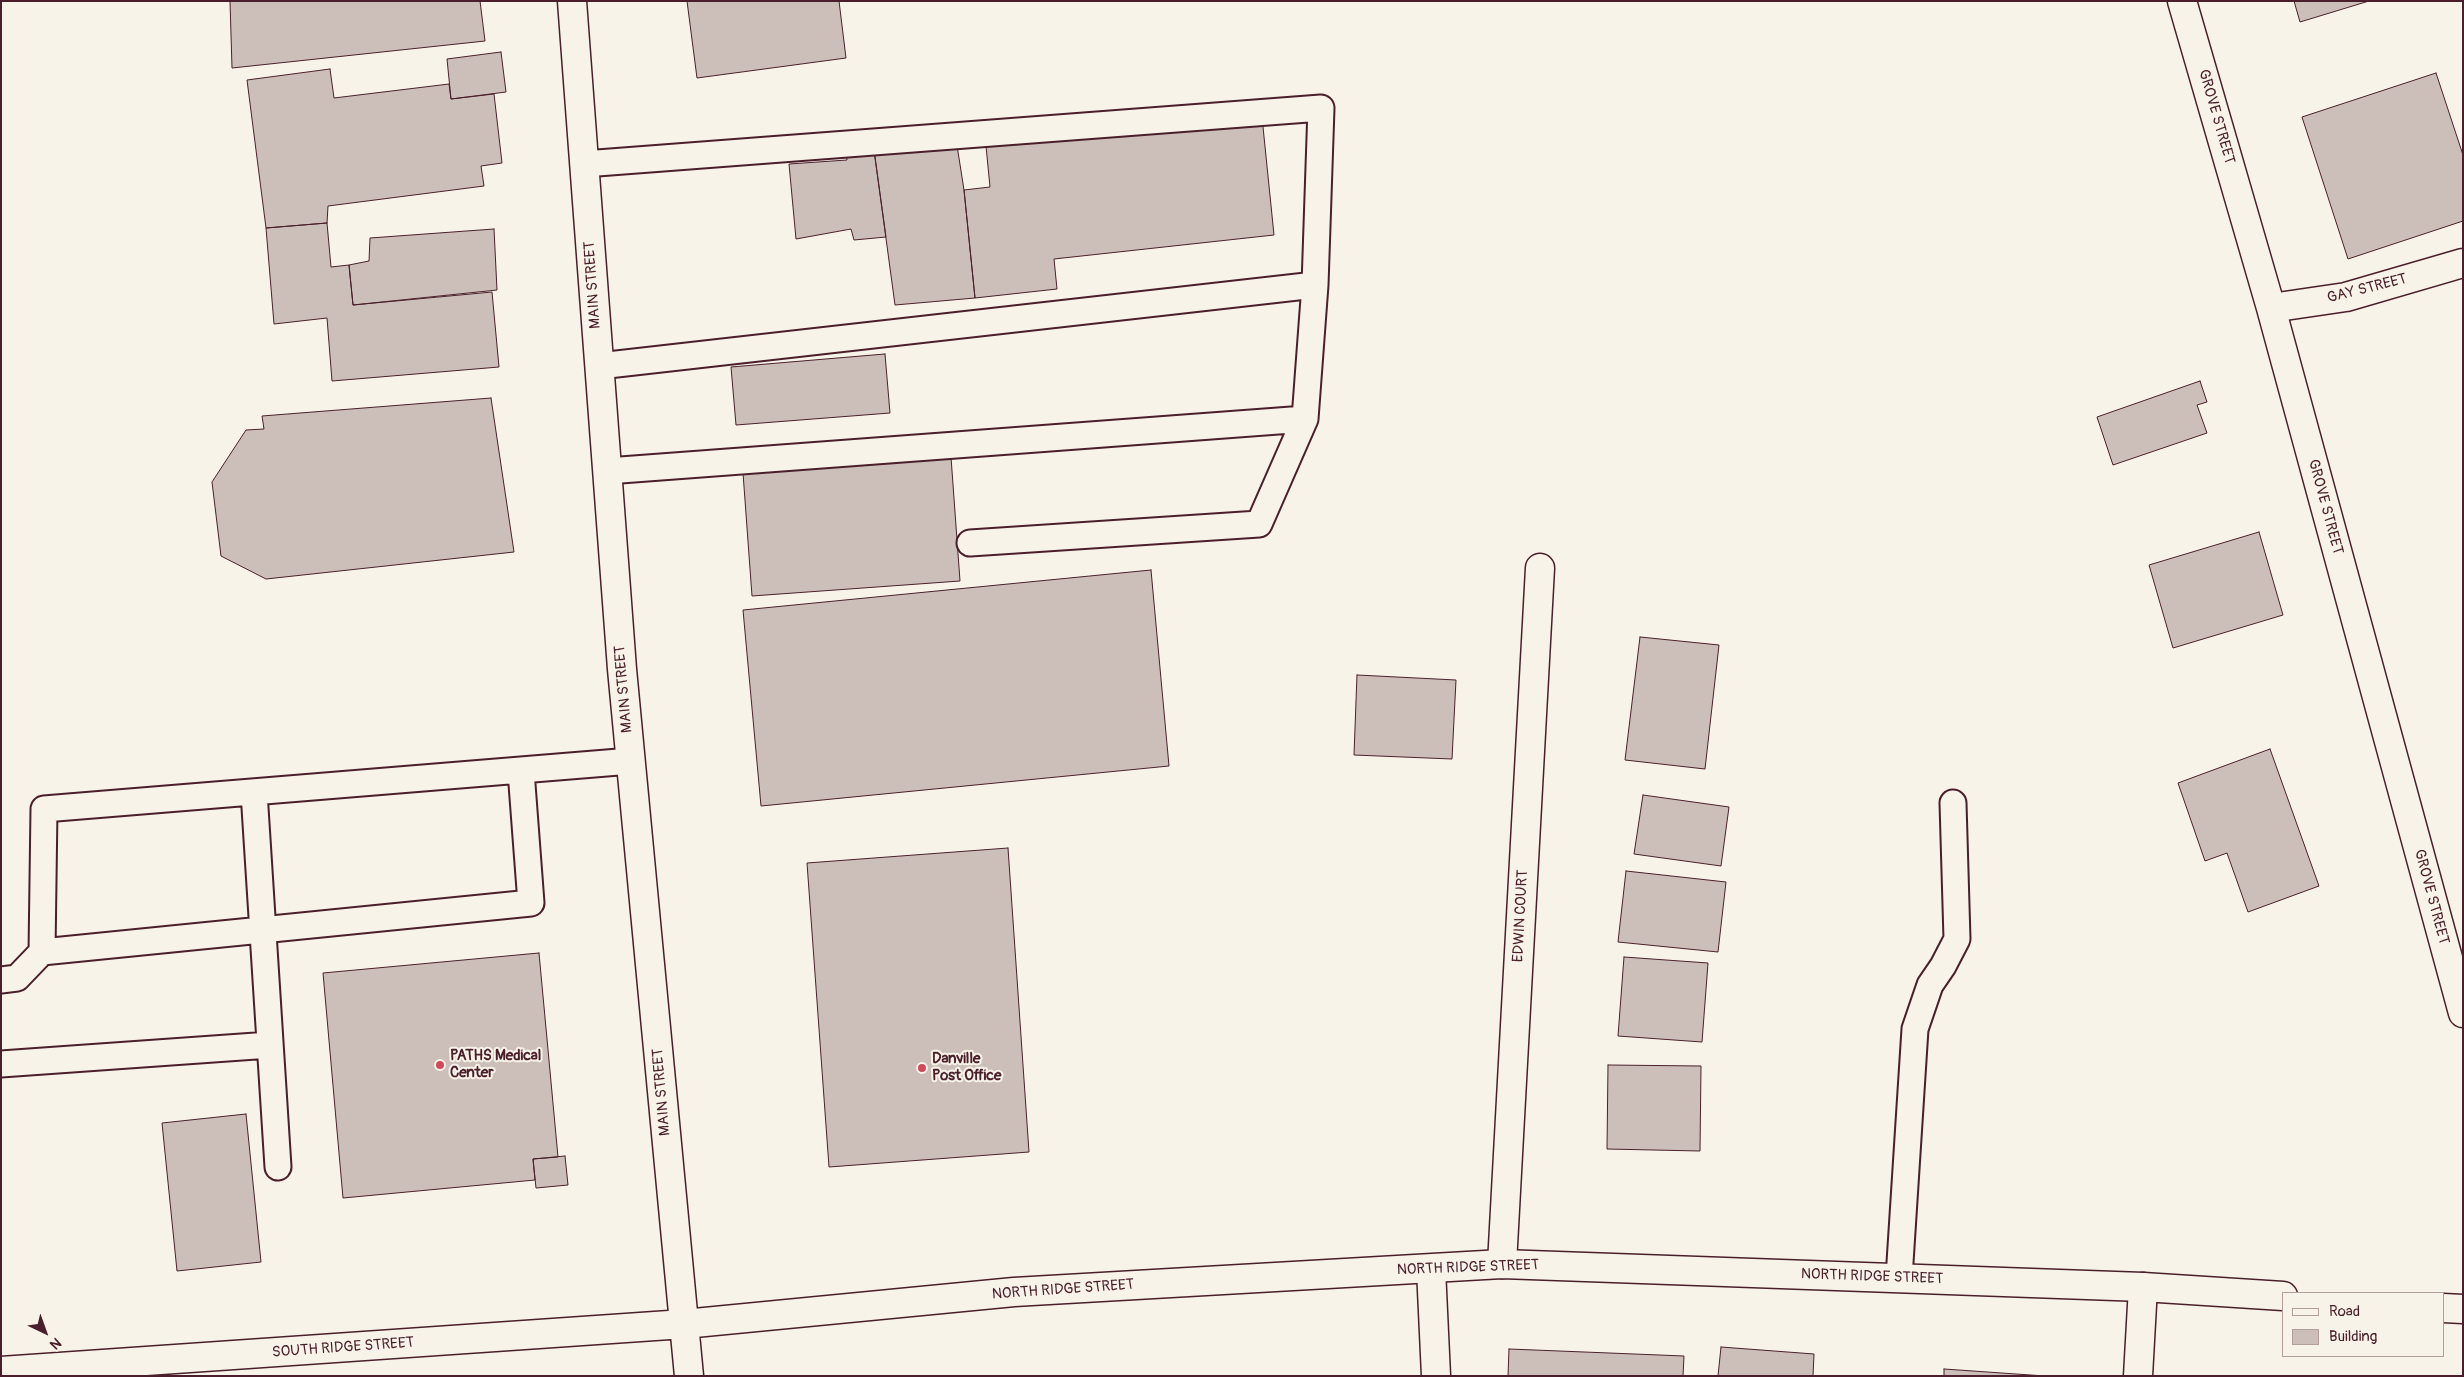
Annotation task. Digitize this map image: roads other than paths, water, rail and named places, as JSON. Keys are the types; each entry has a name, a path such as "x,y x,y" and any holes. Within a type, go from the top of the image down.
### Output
{"street":[{"name":"MAIN STREET","path":"572,1 630,761 689,1376"},
{"name":"GROVE STREET","path":"2182,1 2456,963 2463,1013"},
{"name":"GAY STREET","path":"2271,308 2346,296 2463,264"},
{"name":"EDWIN COURT","path":"1502,1264 1540,568"},
{"name":"NORTH RIDGE STREET","path":"684,1324 1014,1292 1502,1264 2143,1287 2282,1296"},
{"path":"1431,1269 1436,1376"},
{"path":"2138,1376 2143,1287"},
{"path":"2444,1308 2463,1309"},
{"name":"SOUTH RIDGE STREET","path":"1,1371 684,1324"}],"lane":[{"path":"584,164 1321,108 1315,284 1305,418 1259,524 970,543"},
{"path":"599,366 1315,284"},
{"path":"607,471 1305,418"},
{"path":"42,952 44,809 630,761"},
{"path":"1,980 17,978 42,952 531,903 521,771"},
{"path":"254,792 278,1167"},
{"path":"1899,1278 1915,1029 1930,985 1943,966 1957,939 1953,803"},
{"path":"1,1064 270,1045"}],"place":[{"name":"PATHS Medical Center","path":"440,1065"},
{"name":"Danville Post Office","path":"922,1068"}]}
